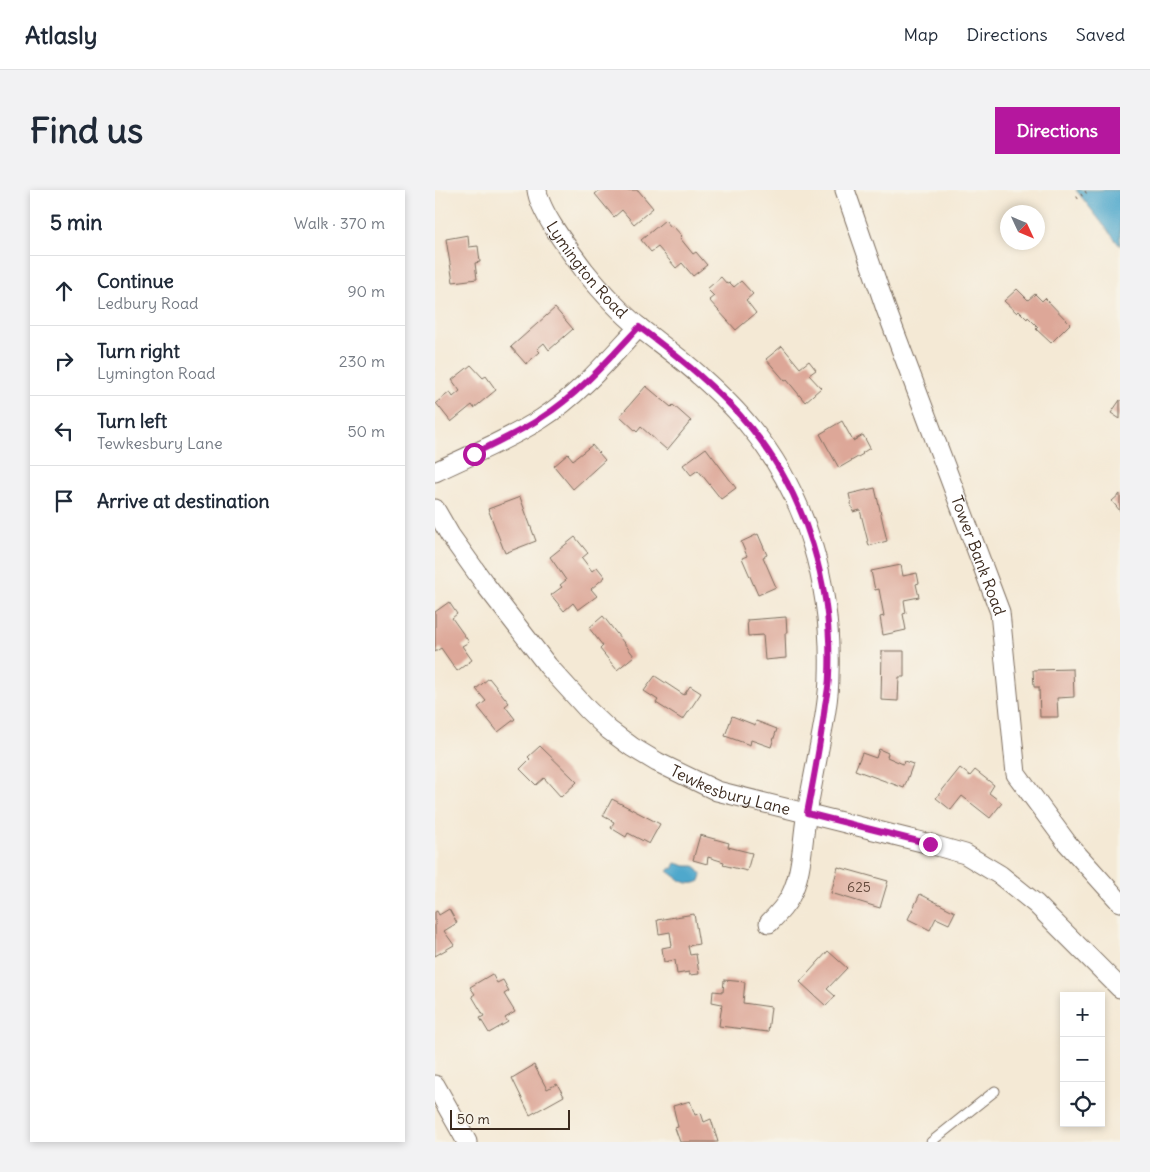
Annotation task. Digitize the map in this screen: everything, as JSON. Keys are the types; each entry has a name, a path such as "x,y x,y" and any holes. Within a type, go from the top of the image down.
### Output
{"street":[{"name":"Lymington Road","path":"537,190 538,197 549,218 573,255 600,291 639,327 699,374 752,429 783,475 805,524 819,565 828,630 829,676 821,735 798,875 790,897 769,924"},
{"name":"Tower Bank Road","path":"845,190 886,309 1000,612 1016,774 1067,843 1120,902"},
{"path":"435,472 520,431 542,418 567,400 639,327"},
{"name":"Tewkesbury Lane","path":"435,509 450,535 487,587 548,666 609,730 657,762 717,791 965,854 1000,875 1036,904 1120,988"},
{"path":"435,1085 467,1142"}],"lane":[{"path":"931,1142 995,1091"}],"path":[{"path":"1077,198 1089,190"}],"water":[{"path":"1076,190 1120,190 1120,246"},
{"path":"676,863 695,866 702,875 700,881 687,883 668,871 671,868 673,869"}],"building":[{"path":"600,190 638,190 653,208 634,224 622,210 614,217 595,194"},
{"path":"665,220 682,236 680,238 693,254 696,252 707,265 693,276 682,263 676,268 658,247 651,252 641,240"},
{"path":"468,235 469,247 478,246 480,262 475,263 477,279 453,282 446,239"},
{"path":"721,277 727,284 730,283 734,287 741,281 753,294 746,300 756,313 736,330 709,300 714,296 707,289"},
{"path":"1017,289 1028,300 1035,294 1042,301 1045,298 1070,324 1051,343 1036,329 1038,327 1028,317 1027,319 1019,311 1017,313 1004,301"},
{"path":"555,308 573,329 549,350 544,343 537,349 540,352 526,364 511,347"},
{"path":"782,346 800,368 809,361 816,370 809,375 821,388 805,402 766,359"},
{"path":"471,365 483,378 486,376 496,390 474,408 472,405 451,422 436,403 450,392 453,397 460,391 452,380"},
{"path":"646,386 671,407 673,405 691,421 667,450 641,427 637,432 620,416"},
{"path":"1120,400 1120,419 1111,413"},
{"path":"842,421 853,441 863,435 870,448 839,468 820,434"},
{"path":"592,445 605,460 573,489 554,466 568,454 573,460"},
{"path":"706,448 736,488 721,499 698,470 691,475 683,465"},
{"path":"875,488 887,541 869,546 860,510 853,512 849,494"},
{"path":"1120,494 1120,511 1112,501"},
{"path":"520,497 536,541 505,553 488,509"},
{"path":"758,534 767,555 763,557 776,587 758,595 742,558 747,556 741,542"},
{"path":"575,537 588,553 582,558 592,571 597,567 605,577 591,589 597,596 578,610 573,603 564,611 551,595 562,587 560,585 566,580 550,557"},
{"path":"901,565 903,576 917,573 919,583 916,584 919,597 904,600 906,613 903,614 906,630 883,635 880,617 884,616 879,589 875,590 871,571"},
{"path":"449,602 457,614 452,618 469,642 462,646 472,660 457,671 441,648 435,652 435,612"},
{"path":"603,616 634,656 617,670 600,649 603,646 589,628"},
{"path":"786,617 786,658 765,660 763,635 748,636 747,620"},
{"path":"882,651 904,651 904,677 899,677 898,701 881,700"},
{"path":"1073,669 1074,697 1057,698 1058,717 1040,717 1039,687 1034,687 1033,670"},
{"path":"655,676 684,695 690,686 701,693 683,720 656,703 658,700 644,691"},
{"path":"489,678 509,703 505,706 515,719 498,732 478,707 486,701 476,689"},
{"path":"732,716 755,725 756,721 777,729 771,747 751,740 750,745 725,736"},
{"path":"540,746 577,782 561,797 544,778 536,785 520,769 530,759 528,757"},
{"path":"879,749 888,753 887,757 903,764 904,761 913,764 904,788 855,770 862,753 876,758"},
{"path":"960,768 970,776 975,770 994,785 989,793 1002,803 990,818 962,796 951,810 936,798"},
{"path":"612,799 660,824 649,844 628,833 626,837 611,828 614,822 603,816"},
{"path":"700,835 729,843 728,847 752,853 747,871 723,865 724,862 708,857 707,864 693,860"},
{"path":"838,867 888,881 880,908 831,893"},
{"path":"920,894 955,912 949,924 936,918 930,930 908,919"},
{"path":"449,909 457,923 444,931 454,945 435,956 435,912 437,911 439,915"},
{"path":"694,914 699,944 688,946 690,955 696,954 699,974 689,975 689,972 677,974 675,960 664,962 662,948 672,946 670,932 659,934 657,920"},
{"path":"828,951 847,968 827,989 835,996 826,1006 800,982"},
{"path":"492,974 497,983 503,980 509,991 504,994 515,1012 505,1018 508,1022 489,1033 480,1018 484,1016 472,996 475,994 470,987"},
{"path":"724,980 745,982 743,1003 771,1007 768,1032 719,1026 722,1004 712,1002 713,991 723,992"},
{"path":"534,1065 547,1089 557,1084 564,1096 530,1115 512,1078"},
{"path":"690,1101 695,1115 701,1113 704,1122 711,1119 718,1142 680,1142 675,1128 678,1127 673,1106"}],"route":[{"path":"474,454 520,431 567,400 639,327 699,374 752,429 783,475 805,524 819,565 828,630 829,676 807,813 930,844"}]}
